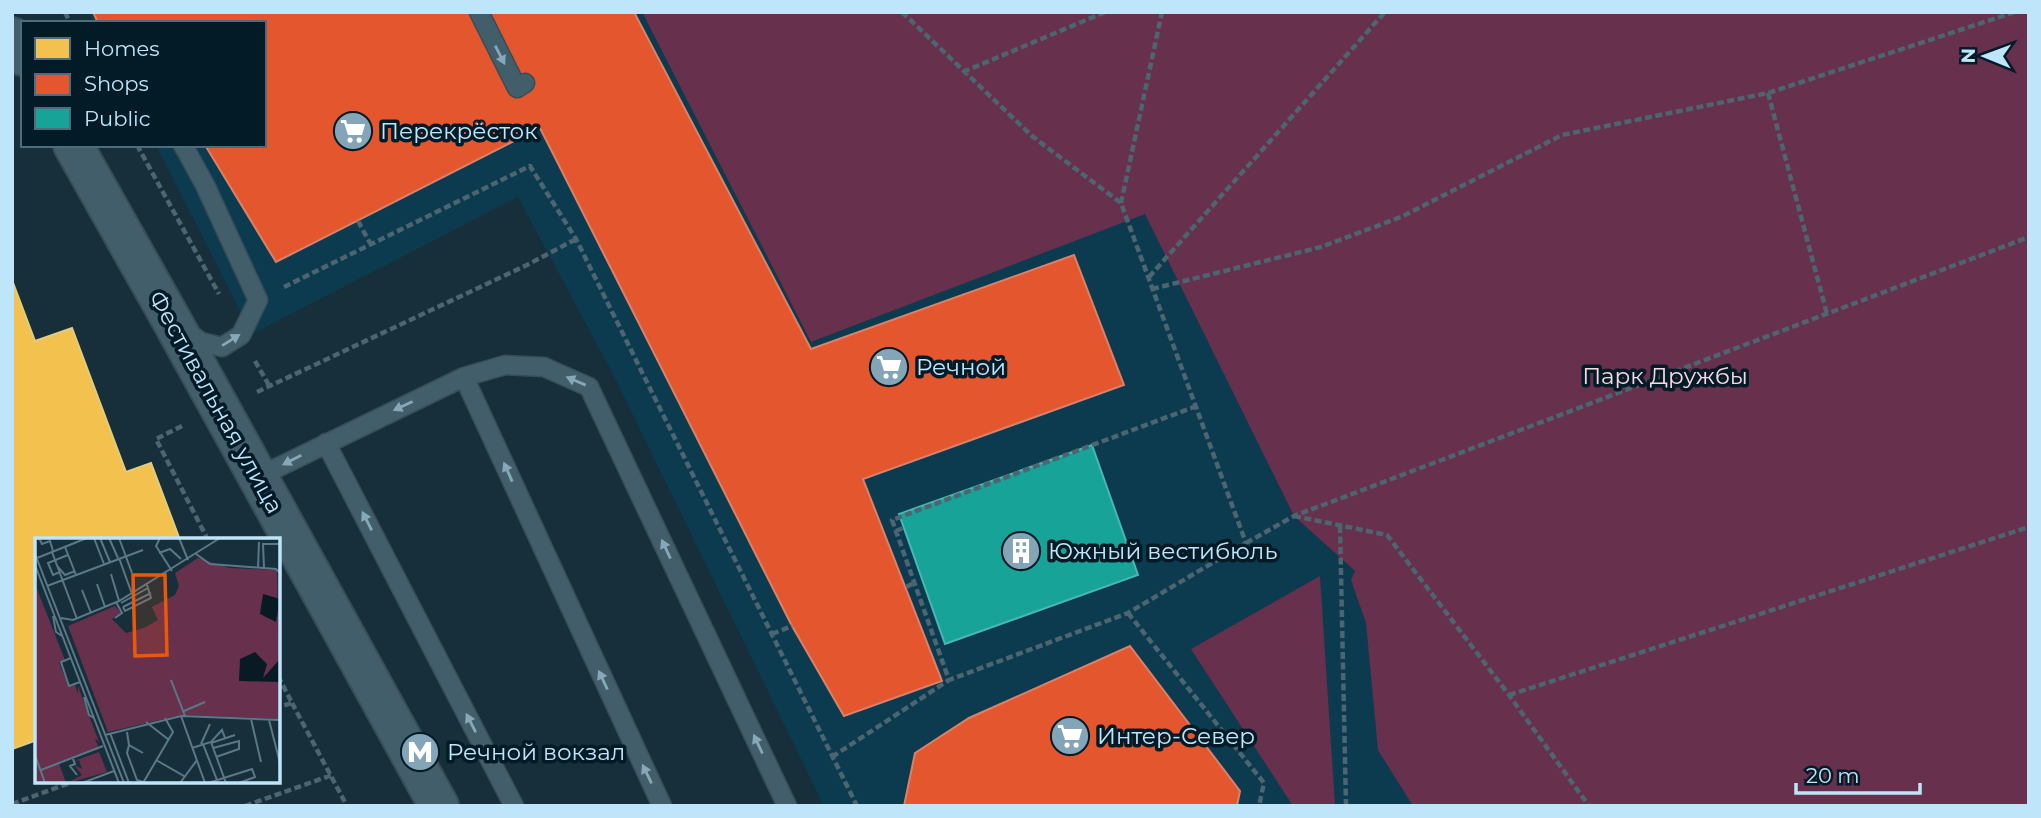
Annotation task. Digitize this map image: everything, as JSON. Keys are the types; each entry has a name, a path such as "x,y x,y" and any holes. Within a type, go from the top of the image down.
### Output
{"street":[{"path":"12,37 21,53"},
{"name":"Фестивальная улица","path":"73,147 439,806"}],"lane":[{"path":"479,12 517,88 525,83"},
{"path":"172,321 201,342 222,347 241,335 258,300 187,152"},
{"path":"258,477 464,377 505,365 544,368 589,387 787,806"},
{"path":"464,377 662,806"},
{"path":"326,443 514,806"}],"path":[{"path":"902,12 1032,136 1121,203 1246,543"},
{"path":"963,72 1105,12"},
{"path":"1121,203 1161,12"},
{"path":"1149,277 1385,12"},
{"path":"1152,289 1321,247 1401,217 1562,135 1768,93 2015,12"},
{"path":"1768,93 1827,314"},
{"path":"138,147 225,305 258,300 530,166 576,239 857,806"},
{"path":"358,221 370,243"},
{"path":"832,757 949,680 1128,613 1294,516 2029,237"},
{"path":"207,538 156,439 527,265 576,239"},
{"path":"949,680 892,520 1194,407"},
{"path":"1294,516 1387,535 1509,695 1589,806"},
{"path":"1340,526 1346,806"},
{"path":"1509,695 2029,527"},
{"path":"896,531 903,528"},
{"path":"906,587 914,583"},
{"path":"1128,613 1264,783 1259,806"},
{"path":"772,634 792,626"},
{"path":"280,680 347,806"},
{"path":"280,706 292,703"},
{"path":"245,806 332,775"},
{"path":"12,804 70,783"}],"shaded area":[{"path":"88,12 642,12 811,342 1145,213 1294,516 1364,579 1423,806 824,806 614,376 518,197 252,334 157,147 266,147 266,21 92,21"}],"green space":[{"name":"Парк Дружбы","path":"642,12 2029,12 2029,806 1413,806 1378,750 1366,623 1351,580 1355,571 1294,516 1145,214 811,342"},
{"path":"1320,576 1335,806 1293,806 1191,649"}],"building: Homes":[{"path":"12,280 35,341 72,328 126,472 151,463 179,538 35,538 35,741 12,749"}],"building: Shops":[{"name":"Речной","path":"93,12 634,12 811,349 1074,255 1124,385 863,479 942,681 844,716 792,626 540,128 276,262 206,147 266,147 266,21 97,21"},
{"name":"Интер-Север","path":"1130,646 1240,791 1237,806 904,806 915,753 969,718"}],"building: Public":[{"name":"Южный вестибюль","path":"1092,445 1138,575 945,644 899,514"}],"place":[{"name":"Перекрёсток","path":"353,131"},
{"name":"Речной","path":"889,367"},
{"name":"Южный вестибюль","path":"1021,551"},
{"name":"Интер-Север","path":"1070,736"},
{"name":"Речной вокзал","path":"420,752"}]}
